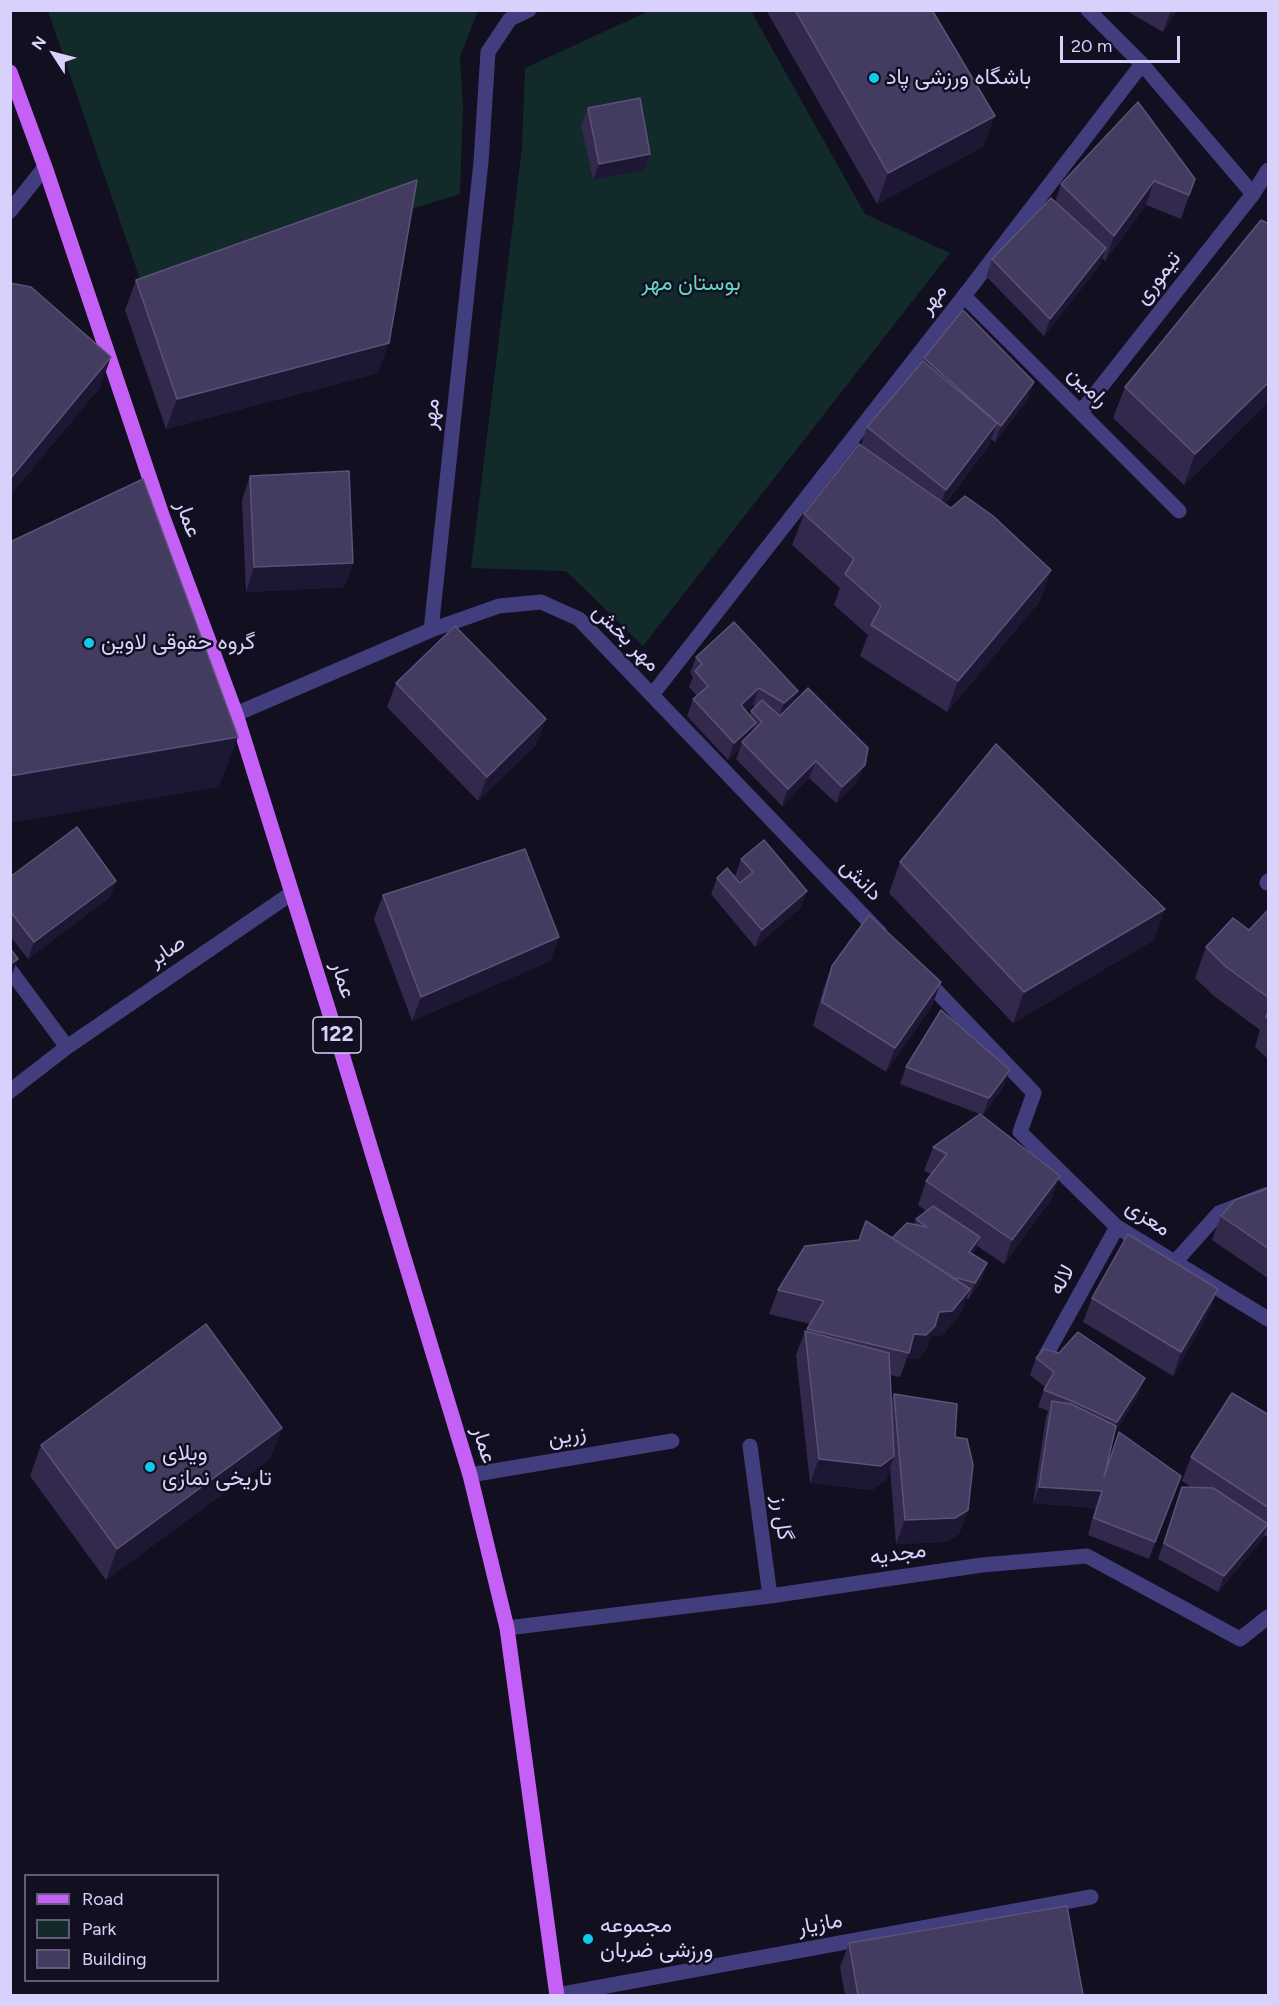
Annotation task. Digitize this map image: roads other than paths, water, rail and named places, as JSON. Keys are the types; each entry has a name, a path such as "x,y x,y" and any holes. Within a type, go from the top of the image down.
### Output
{"main road":[{"name":"عمار","path":"10,72 45,167 161,512 236,714 470,1475 507,1628 557,1995"}],"street":[{"name":"مهر","path":"431,630 481,162 488,52 510,19 529,10"},
{"path":"1088,10 1143,64 1253,194"},
{"name":"مهر","path":"652,695 1143,64"},
{"path":"10,211 45,167"},
{"name":"تیموری","path":"1081,412 1253,194 1269,170"},
{"name":"رامین","path":"964,296 1179,511"},
{"name":"مهر بخش","path":"431,630 499,606 541,602 579,619 652,695"},
{"path":"236,714 431,630"},
{"name":"دانش","path":"652,695 892,946"},
{"name":"صابر","path":"10,1091 67,1047 292,893"},
{"path":"10,970 67,1047"},
{"name":"معزی","path":"917,972 1034,1093 1020,1132 1117,1227 1269,1319"},
{"path":"1175,1262 1219,1213 1269,1194"},
{"name":"لاله","path":"1046,1355 1117,1227"},
{"name":"زرین","path":"470,1475 672,1441"},
{"name":"گل رز","path":"750,1446 770,1596"},
{"name":"مجدیه","path":"507,1628 770,1596 982,1565 1087,1556 1240,1639 1269,1617"},
{"name":"مازیار","path":"557,1995 1091,1897"}],"place":[{"name":"باشگاه ورزشی پاد","path":"874,78"},
{"name":"گروه حقوقی لاوین","path":"89,643"},
{"name":"ویلای تاریخی نمازی","path":"150,1467"},
{"name":"مجموعه ورزشی ضربان","path":"588,1939"}],"park label":[{"name":"بوستان مهر","path":"691,284"}]}
